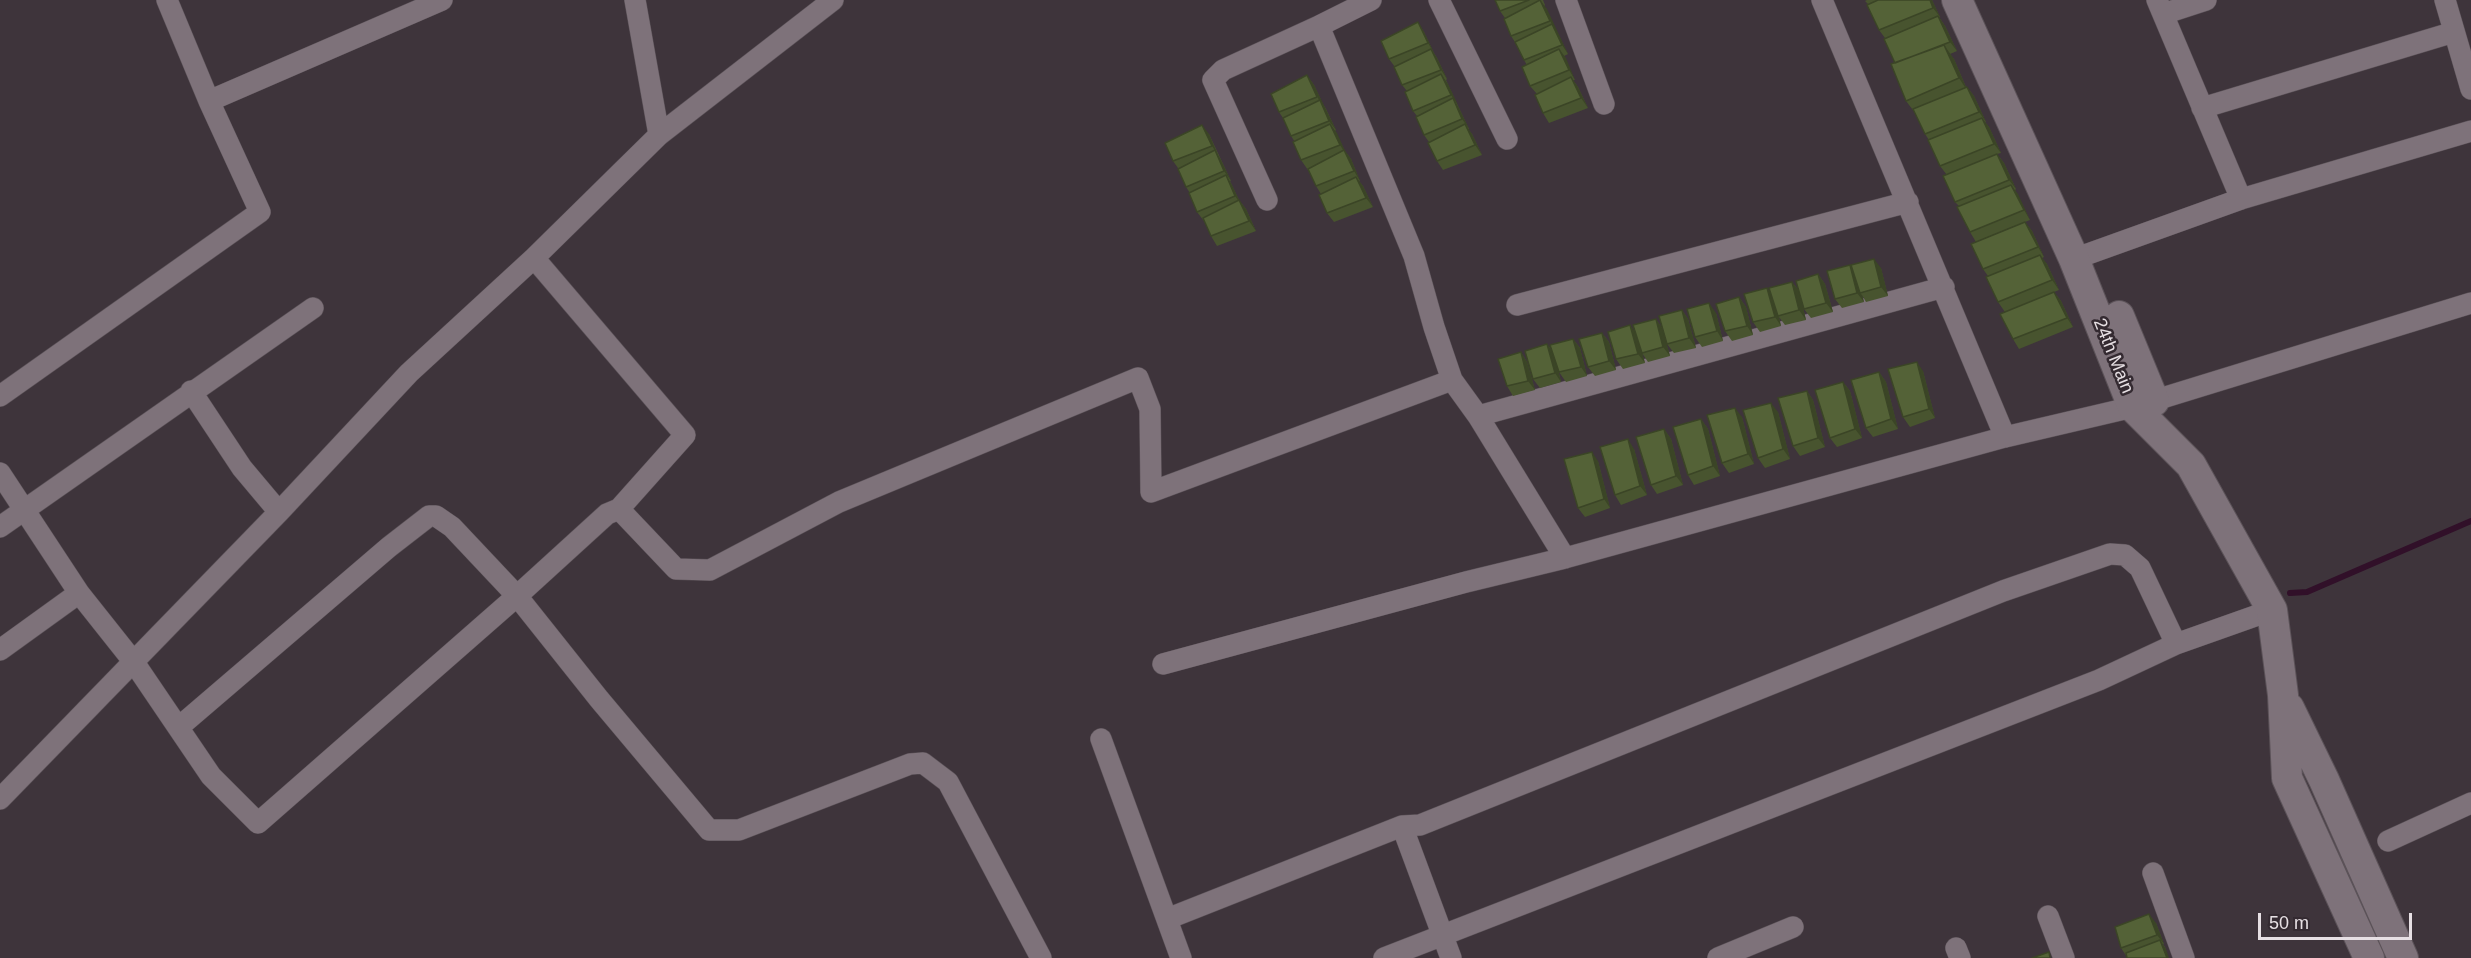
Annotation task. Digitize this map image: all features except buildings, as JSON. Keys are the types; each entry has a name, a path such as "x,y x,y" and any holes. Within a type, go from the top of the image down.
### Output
{"street":[{"path":"209,101 442,0"},
{"path":"635,0 659,135"},
{"path":"0,799 279,512 409,373 534,258 659,135 833,0"},
{"path":"1267,200 1213,80 1223,70 1319,27 1371,0"},
{"path":"1439,0 1507,139"},
{"path":"1566,0 1604,104"},
{"path":"1822,0 2005,437"},
{"name":"24th Main","path":"1957,0 2083,256 2144,404 2192,465 2272,610 2283,695"},
{"path":"1980,0 2083,256 2241,199 2471,131"},
{"path":"2206,0 2160,7 2241,199"},
{"path":"2445,0 2471,89"},
{"path":"0,396 260,212 209,101 169,1"},
{"path":"1319,27 1414,256 1452,380 1478,416 1564,558"},
{"path":"2202,108 2454,32"},
{"path":"1517,305 1908,202"},
{"path":"0,473 79,593 133,661 211,776 258,823 607,514 619,509 685,435 534,258"},
{"path":"1478,416 1944,287"},
{"path":"1163,664 1466,582 1564,558 2005,437 2144,404 2471,303"},
{"path":"0,527 191,391 313,308"},
{"path":"619,509 676,569 710,570 839,502 1138,378 1150,410 1151,492 1452,380"},
{"path":"191,391 242,468 279,512"},
{"path":"179,727 389,547 429,516 436,516 452,527 517,596 599,699 709,830 739,830 910,764 923,763 948,782 1041,958"},
{"path":"1167,920 1402,826 1420,825 2003,591 2110,554 2125,555 2140,568 2176,644"},
{"path":"0,650 79,593"},
{"path":"1384,958 2099,680 2176,644 2272,610"},
{"path":"2283,695 2287,778 2369,958"},
{"path":"2283,695 2324,780 2403,958"},
{"path":"1101,739 1181,958"},
{"path":"2388,841 2471,803"},
{"path":"1402,826 1451,958"},
{"path":"2153,873 2184,958"},
{"path":"2048,916 2064,958"},
{"path":"1718,958 1793,927"}],"waterway":[{"path":"2290,593 2307,592 2471,521"}]}
